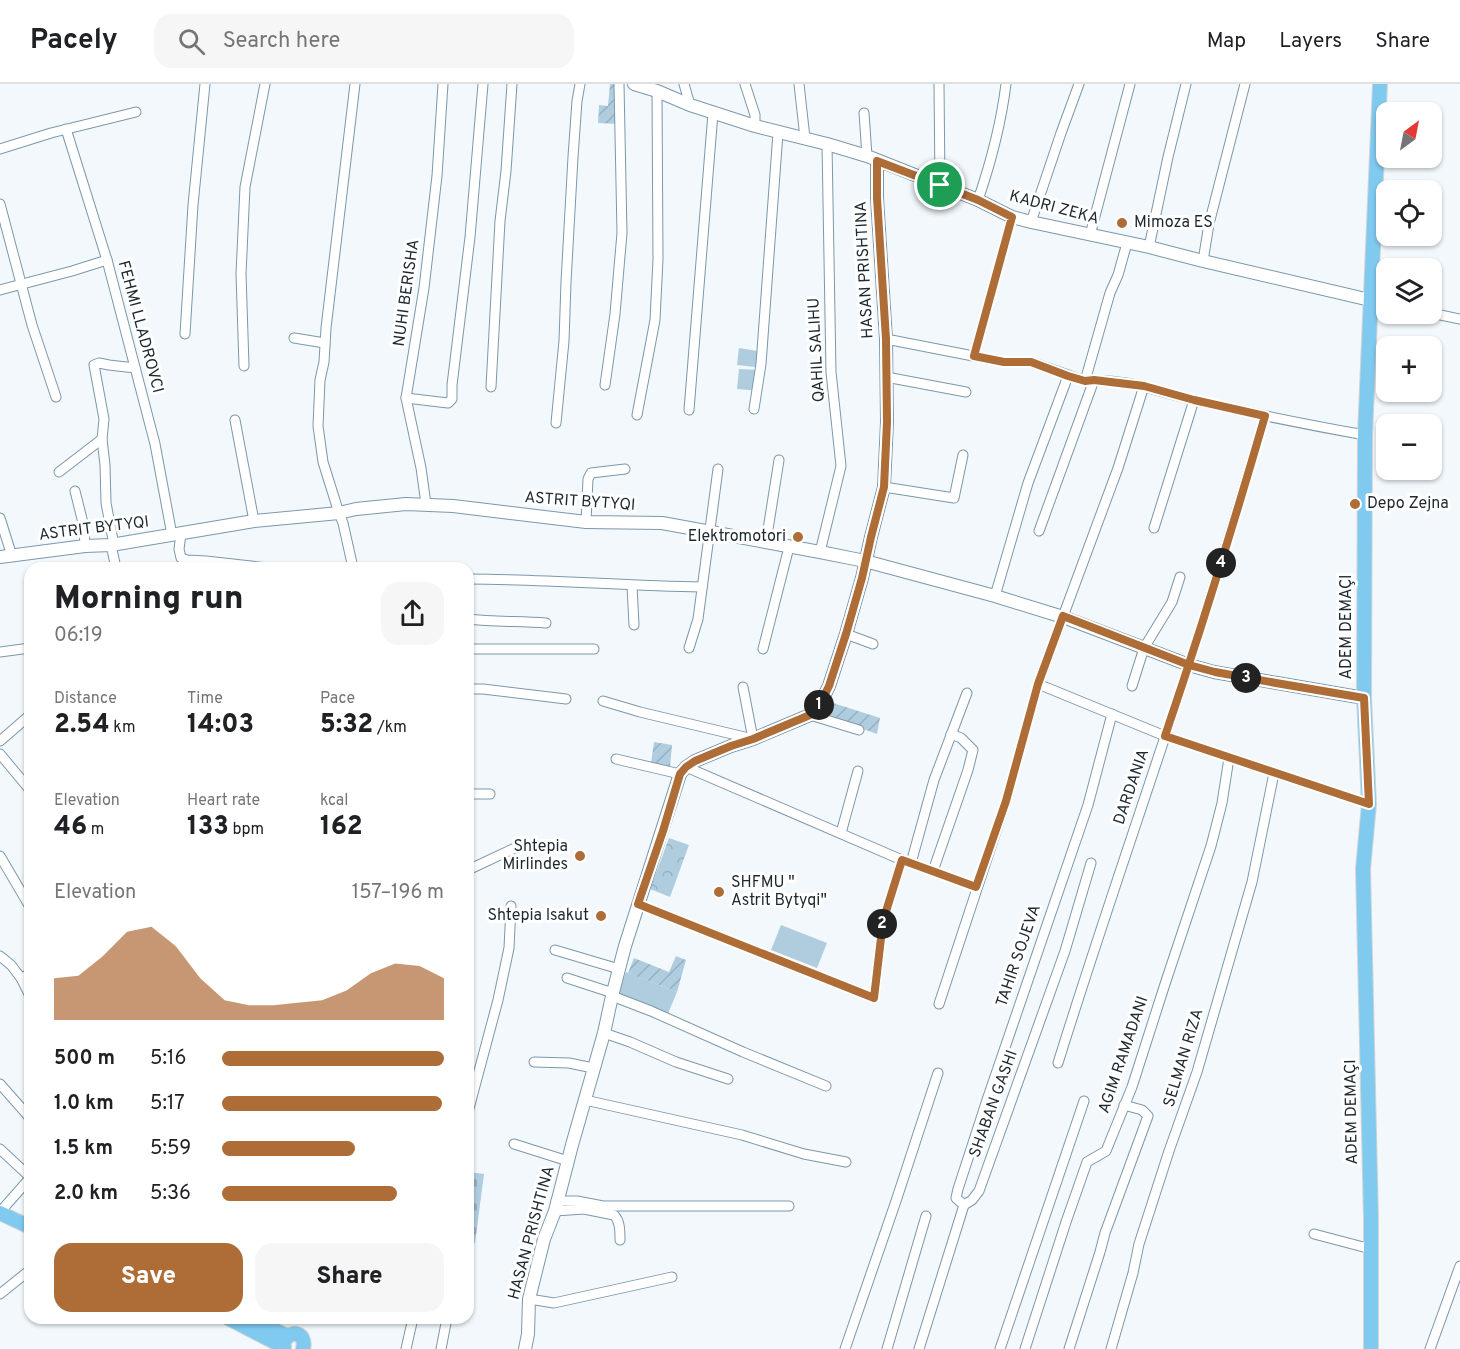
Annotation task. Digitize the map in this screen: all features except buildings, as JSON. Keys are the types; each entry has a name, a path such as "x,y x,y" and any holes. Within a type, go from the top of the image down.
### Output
{"main road":[{"name":"ADEM DEMAÇI","path":"1371,1349 1363,869 1369,804 1364,698 1365,435 1380,84"},
{"path":"0,1212 24,1221"},
{"path":"241,1324 286,1344"},
{"path":"255,1324 286,1344"},
{"path":"286,1344 291,1334 298,1335 303,1340 303,1346 318,1349"}],"street":[{"path":"185,334 192,206 205,84"},
{"path":"244,366 242,274 245,188 265,84"},
{"path":"352,562 343,523 323,462 318,426 320,380 324,362 355,84"},
{"name":"NUHI BERISHA","path":"426,504 406,398 424,288 443,84"},
{"path":"406,398 448,403 452,399 483,84"},
{"path":"491,387 500,221 512,84"},
{"path":"556,423 564,341 570,209 580,84"},
{"path":"605,385 615,314 622,233 619,84"},
{"name":"KADRI ZEKA","path":"634,84 755,126 827,144 872,159 978,200 1012,217 1370,300"},
{"path":"684,84 690,105"},
{"path":"745,84 755,126"},
{"path":"799,84 805,138"},
{"path":"939,84 940,185"},
{"path":"978,200 1002,119 1006,84"},
{"path":"1031,222 1079,84"},
{"path":"1090,235 1130,84"},
{"path":"1149,247 1186,84"},
{"path":"1203,261 1209,224 1245,84"},
{"path":"638,415 655,320 658,259 657,91"},
{"path":"0,149 66,129 136,112"},
{"path":"689,410 713,112"},
{"path":"864,113 872,159"},
{"name":"FEHMI LLADROVCI","path":"66,129 107,260 181,558 215,562"},
{"path":"754,410 761,364 778,133"},
{"name":"QAHIL SALIHU","path":"820,552 841,466 831,372 827,144"},
{"name":"HASAN PRISHTINA","path":"810,715 820,704 829,686 846,634 884,487 887,422 886,339 877,198 872,159"},
{"path":"0,204 21,285 56,397"},
{"path":"974,356 1012,217"},
{"path":"1039,531 1090,381 1110,293 1127,243"},
{"path":"0,290 107,260"},
{"path":"1370,300 1376,301"},
{"path":"1442,315 1460,319"},
{"path":"294,338 325,343"},
{"path":"886,339 1004,362 1031,362 1068,376 1090,381 1144,386 1265,416 1365,435"},
{"path":"115,562 106,503 102,439 104,419 94,365 99,363 135,368"},
{"path":"995,596 1028,483 1068,376"},
{"path":"886,377 966,392"},
{"path":"939,1004 1006,801 1038,684 1118,468 1144,386"},
{"path":"1155,528 1194,400"},
{"name":"DARDANIA","path":"1058,1063 1189,665 1265,416"},
{"path":"235,420 254,521"},
{"path":"59,472 102,439"},
{"path":"884,487 954,498 963,455"},
{"path":"766,542 779,460"},
{"path":"586,522 588,479 591,473 625,469"},
{"path":"689,648 698,619 718,469"},
{"path":"75,491 84,527 85,546"},
{"name":"ASTRIT BYTYQI","path":"6,557 85,546 112,545 254,521 406,504 426,504 586,522 662,524 865,561 1063,616 1189,665 1245,678 1364,698"},
{"path":"0,518 6,557"},
{"path":"763,649 789,547"},
{"path":"1132,686 1144,648 1172,602 1180,577"},
{"path":"474,579 572,581 702,588"},
{"path":"632,586 634,625"},
{"path":"474,620 546,623"},
{"path":"846,634 873,644"},
{"path":"0,652 24,649"},
{"path":"474,649 594,649"},
{"path":"1038,684 1165,736 1369,804"},
{"path":"743,687 753,739"},
{"path":"474,689 566,699"},
{"path":"638,904 874,998 883,921 966,693"},
{"path":"603,701 753,739"},
{"name":"TAHIR SOJEVA","path":"964,1205 956,1198 958,1189 1088,805 1112,714"},
{"path":"683,770 695,761 713,753 810,715 859,730"},
{"path":"0,741 24,720"},
{"path":"933,871 973,750 961,738 951,734"},
{"path":"0,754 24,783"},
{"name":"AGIM RAMADANI","path":"1025,1349 1087,1162 1106,1151 1132,1087 1211,846 1222,803 1229,758"},
{"path":"616,759 683,770 841,833 906,862 976,887"},
{"name":"HASAN PRISHTINA","path":"525,1349 529,1299 544,1239 556,1206 604,1033 618,969 683,770"},
{"path":"841,833 858,771"},
{"name":"SELMAN RIZA","path":"1111,1349 1139,1244 1197,1072 1252,882 1274,773"},
{"path":"474,794 490,794"},
{"path":"474,867 517,847"},
{"path":"0,856 24,897"},
{"name":"SHABAN GASHI","path":"919,1349 964,1205 972,1200 979,1191 1065,951 1091,863"},
{"path":"474,1090 509,948 511,906"},
{"path":"555,950 618,969"},
{"path":"0,956 24,975"},
{"path":"567,978 651,1011 826,1086"},
{"path":"604,1033 676,1062 728,1079"},
{"path":"534,1062 569,1063 593,1068"},
{"path":"845,1349 938,1073"},
{"path":"0,1084 24,1111"},
{"path":"585,1100 742,1135 804,1154 846,1162"},
{"path":"1000,1349 1084,1101"},
{"path":"1069,1349 1105,1233 1148,1116 1142,1110 1124,1105"},
{"name":"HASAN PRISHTINA","path":"514,1144 568,1161"},
{"path":"0,1149 24,1172"},
{"path":"0,1212 24,1185"},
{"path":"556,1206 577,1201 603,1206 789,1206"},
{"path":"556,1206 614,1215 620,1228 620,1239"},
{"path":"887,1349 926,1216"},
{"path":"1314,1233 1371,1249"},
{"path":"1430,1349 1460,1266"},
{"path":"0,1294 24,1275"},
{"path":"529,1299 554,1303 672,1277"},
{"path":"406,1349 412,1324"},
{"path":"441,1349 446,1324"}],"green space":[{"path":"610,84 619,85 617,124 598,123 599,105 608,106"},
{"path":"739,348 764,352 764,368 737,365"},
{"path":"739,369 762,370 760,391 737,389"},
{"path":"830,702 880,718 877,734 823,714"},
{"path":"654,742 672,745 670,767 651,763"},
{"path":"669,838 689,845 670,897 650,889"},
{"path":"781,925 827,943 817,968 771,950"},
{"path":"676,956 686,960 677,992 628,973 634,958 669,972"},
{"path":"626,972 677,992 667,1016 617,997"},
{"path":"474,1173 484,1174 474,1243"}],"place":[{"name":"Mimoza ES","path":"1122,223"},
{"name":"Depo Zejna","path":"1355,504"},
{"name":"Elektromotori","path":"798,537"},
{"name":"Shtepia Mirlindes","path":"580,856"},
{"name":"SHFMU \" Astrit Bytyqi\"","path":"719,892"},
{"name":"Shtepia Isakut","path":"601,916"}],"route":[{"path":"940,185 877,161 877,198 886,339 887,422 884,487 862,578 829,686 820,704 810,715 695,761 686,767 680,774 638,904 874,998 883,921 902,860 976,887 1006,801 1038,684 1063,616 1189,665 1215,672 1364,698 1369,804 1165,736 1189,665 1238,510 1265,416 1144,386 1085,381 1031,362 1004,362 974,356 1012,217 940,185"}]}
